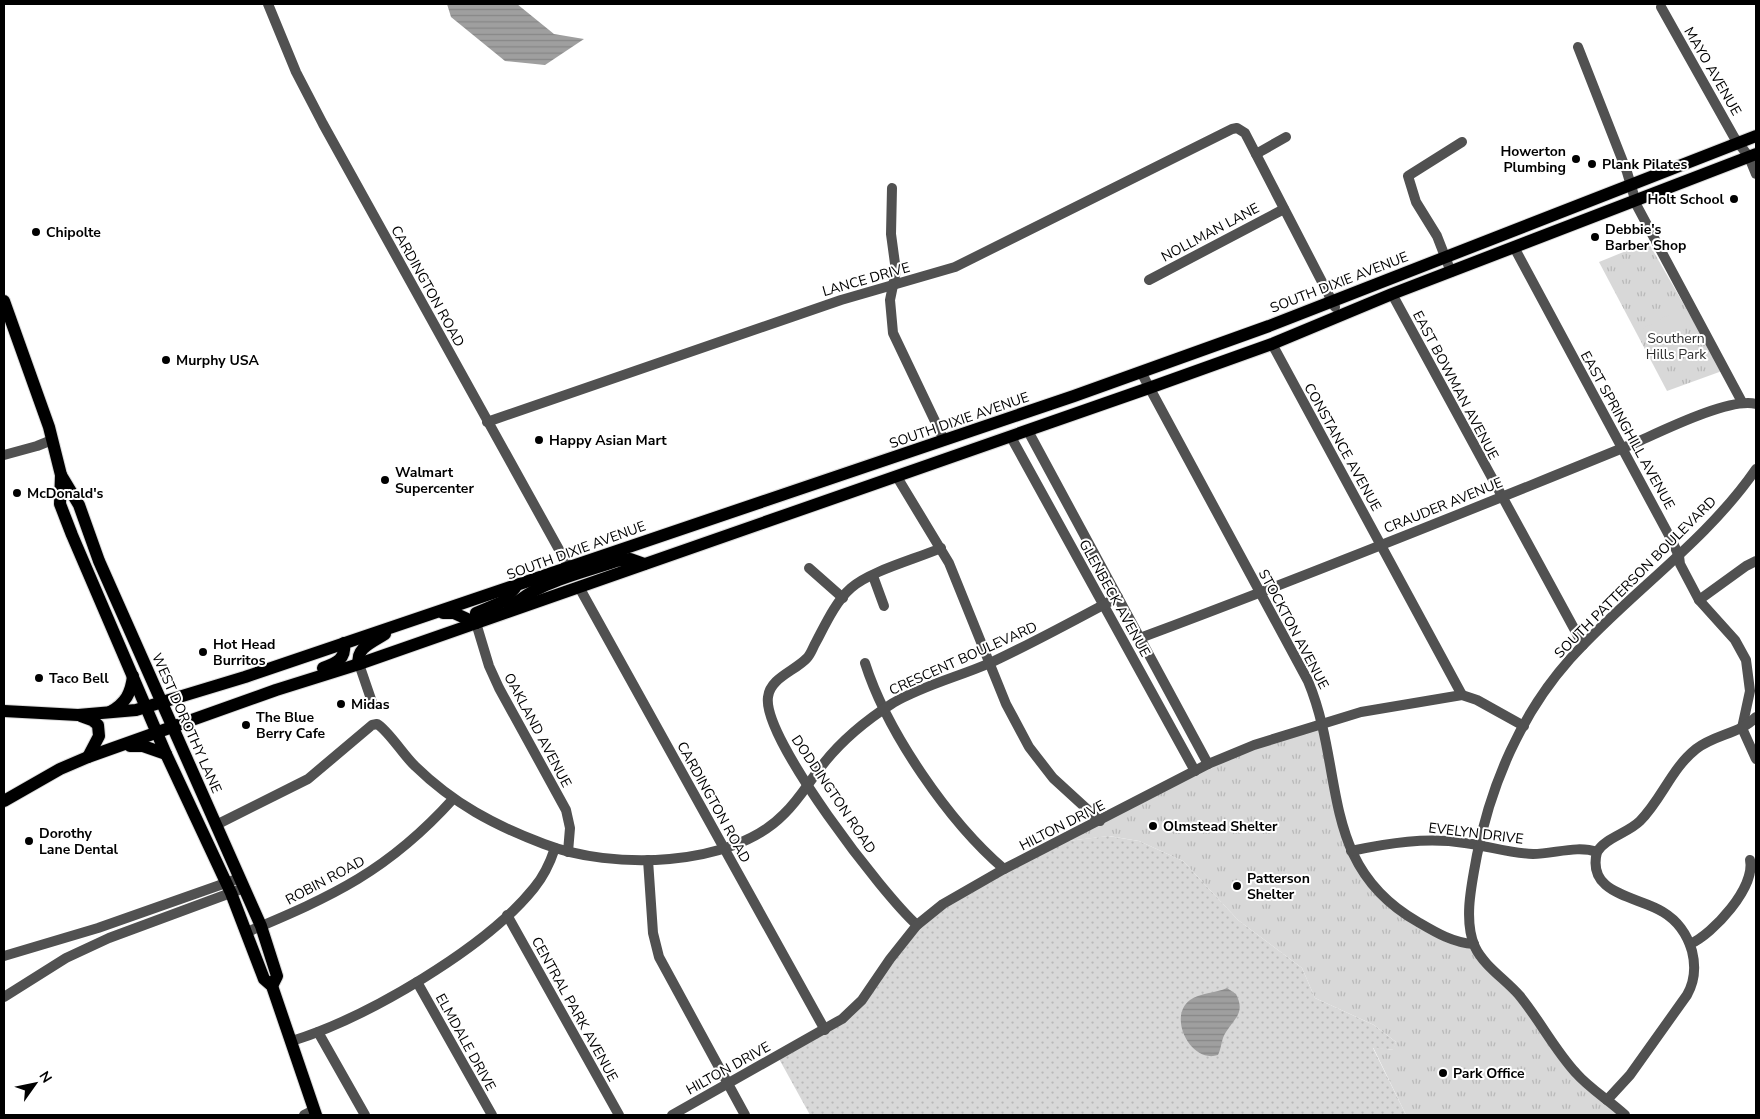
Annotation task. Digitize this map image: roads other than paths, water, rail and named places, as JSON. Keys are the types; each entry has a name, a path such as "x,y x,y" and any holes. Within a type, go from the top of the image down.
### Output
{"main road":[{"name":"SOUTH DIXIE AVENUE","path":"4,800 60,769 88,757 276,690 359,664 507,612 574,577 944,440 1333,304 1443,257 1630,183 1756,136"},
{"name":"SOUTH DIXIE AVENUE","path":"4,711 78,714 136,710 245,677 517,587 644,564 897,477 1272,344 1396,293 1514,249 1753,155"},
{"path":"1290,336 1308,320 1333,304 1375,293 1396,293"},
{"name":"WEST DOROTHY LANE","path":"4,301 24,354 52,440 61,475 60,504 102,611 229,888 264,979 272,986 292,1041 311,1114"},
{"name":"WEST DOROTHY LANE","path":"61,475 79,505 99,561 261,926 277,976 272,986"},
{"path":"439,613 454,613 476,623 476,613 502,602 517,587"},
{"path":"359,664 357,657 359,652 397,626"},
{"path":"276,690 311,672 337,663 345,652 344,643"},
{"path":"108,713 119,707 128,696 133,676"},
{"path":"151,676 165,690 196,691"},
{"path":"78,714 98,725 99,736 88,757"},
{"path":"120,746 143,746 166,754"}],"street":[{"name":"CARDINGTON ROAD","path":"268,4 296,72 487,422 825,1030"},
{"name":"MAYO AVENUE","path":"1661,7 1738,143 1753,155 1756,174"},
{"path":"1578,47 1635,200 1742,402"},
{"name":"LANCE DRIVE","path":"487,422 841,300 938,273 972,260 1214,137 1237,128 1245,133 1256,154"},
{"path":"1286,137 1256,154 1333,304"},
{"path":"1451,272 1443,257 1437,236 1416,202 1408,176 1462,142"},
{"path":"892,188 891,234 896,271 890,310 893,333 898,347 944,440"},
{"name":"NOLLMAN LANE","path":"1149,280 1284,209"},
{"name":"EAST SPRINGHILL AVENUE","path":"1514,249 1679,556 1680,564 1699,600 1735,640 1746,660 1750,691 1742,728"},
{"name":"EAST BOWMAN AVENUE","path":"1396,293 1501,497 1583,646"},
{"name":"CONSTANCE AVENUE","path":"1272,344 1462,695"},
{"name":"STOCKTON AVENUE","path":"1141,372 1308,681 1322,724 1338,808 1351,851 1371,884 1398,910 1453,940 1474,944"},
{"name":"CRAUDER AVENUE","path":"1140,638 1441,522 1681,424 1742,402 1756,404"},
{"name":"GLENBECK AVENUE","path":"1028,431 1208,764"},
{"name":"GLENBECK AVENUE","path":"1011,437 1194,771"},
{"path":"4,455 52,440"},
{"name":"SOUTH PATTERSON BOULEVARD","path":"1625,1115 1577,1074 1517,992 1487,963 1474,944 1471,931 1470,900 1479,845 1498,780 1524,726 1556,676 1583,646 1679,556 1729,504 1756,469"},
{"path":"897,477 941,548 962,592 1006,704 1029,747 1054,778 1100,821"},
{"name":"DODDINGTON ROAD","path":"917,925 855,852 809,785 773,725 768,707 768,694 776,682 807,658 851,588 872,576 941,548"},
{"path":"1699,600 1746,566 1756,562"},
{"path":"809,568 843,598"},
{"path":"872,576 884,606"},
{"name":"CRESCENT BOULEVARD","path":"216,825 308,779 372,725 381,726 413,765 452,799 480,816 555,848 611,859 648,860 740,845 762,833 784,816 836,748 885,709 931,685 989,663 1118,597"},
{"name":"OAKLAND AVENUE","path":"476,623 489,666 499,688 566,810 570,828 568,852"},
{"path":"865,663 885,709 912,757 943,801 976,841 1004,869"},
{"path":"359,664 372,702"},
{"path":"1462,695 1478,700 1524,726"},
{"name":"HILTON DRIVE","path":"672,1115 842,1019 862,1000 890,959 917,925 943,904 1004,869 1208,764 1271,739 1361,712 1462,695"},
{"path":"1607,1100 1630,1075 1687,996 1694,977 1694,964 1690,944 1684,933 1669,916 1651,906 1621,895 1606,886 1598,874 1597,852 1602,846 1640,821 1681,763 1693,752 1708,741 1742,728 1756,717"},
{"path":"1742,728 1756,759"},
{"name":"ROBIN ROAD","path":"247,932 329,896 373,870 413,840 452,799"},
{"name":"EVELYN DRIVE","path":"1351,851 1418,840 1479,845 1531,854 1575,849 1590,849 1597,852"},
{"path":"292,1041 354,1016 417,982 479,939 535,887 549,865 555,848"},
{"path":"648,860 653,933 659,958 746,1115"},
{"path":"1690,944 1704,936 1724,919 1745,885 1751,870 1750,860"},
{"path":"4,997 66,958 103,941 176,914 242,883"},
{"path":"4,956 98,928 173,902 229,888"},
{"path":"173,902 176,914"},
{"name":"CENTRAL PARK AVENUE","path":"507,915 619,1115"},
{"path":"98,928 103,941"},
{"name":"ELMDALE DRIVE","path":"417,982 492,1115"},
{"path":"318,1032 365,1115"}],"place":[{"name":"Howerton Plumbing","path":"1576,159"},
{"name":"Plank Pilates","path":"1592,164"},
{"name":"Holt School","path":"1734,199"},
{"name":"Chipolte","path":"36,232"},
{"name":"Debbie's Barber Shop","path":"1595,237"},
{"name":"Murphy USA","path":"166,360"},
{"name":"Happy Asian Mart","path":"539,440"},
{"name":"Walmart Supercenter","path":"385,480"},
{"name":"McDonald's","path":"17,493"},
{"name":"Hot Head Burritos","path":"203,652"},
{"name":"Taco Bell","path":"39,678"},
{"name":"Midas","path":"341,704"},
{"name":"The Blue Berry Cafe","path":"246,725"},
{"name":"Olmstead Shelter","path":"1153,826"},
{"name":"Dorothy Lane Dental","path":"29,841"},
{"name":"Patterson Shelter","path":"1237,886"},
{"name":"Park Office","path":"1443,1073"}],"park label":[{"name":"Southern Hills Park","path":"1676,346"}]}
